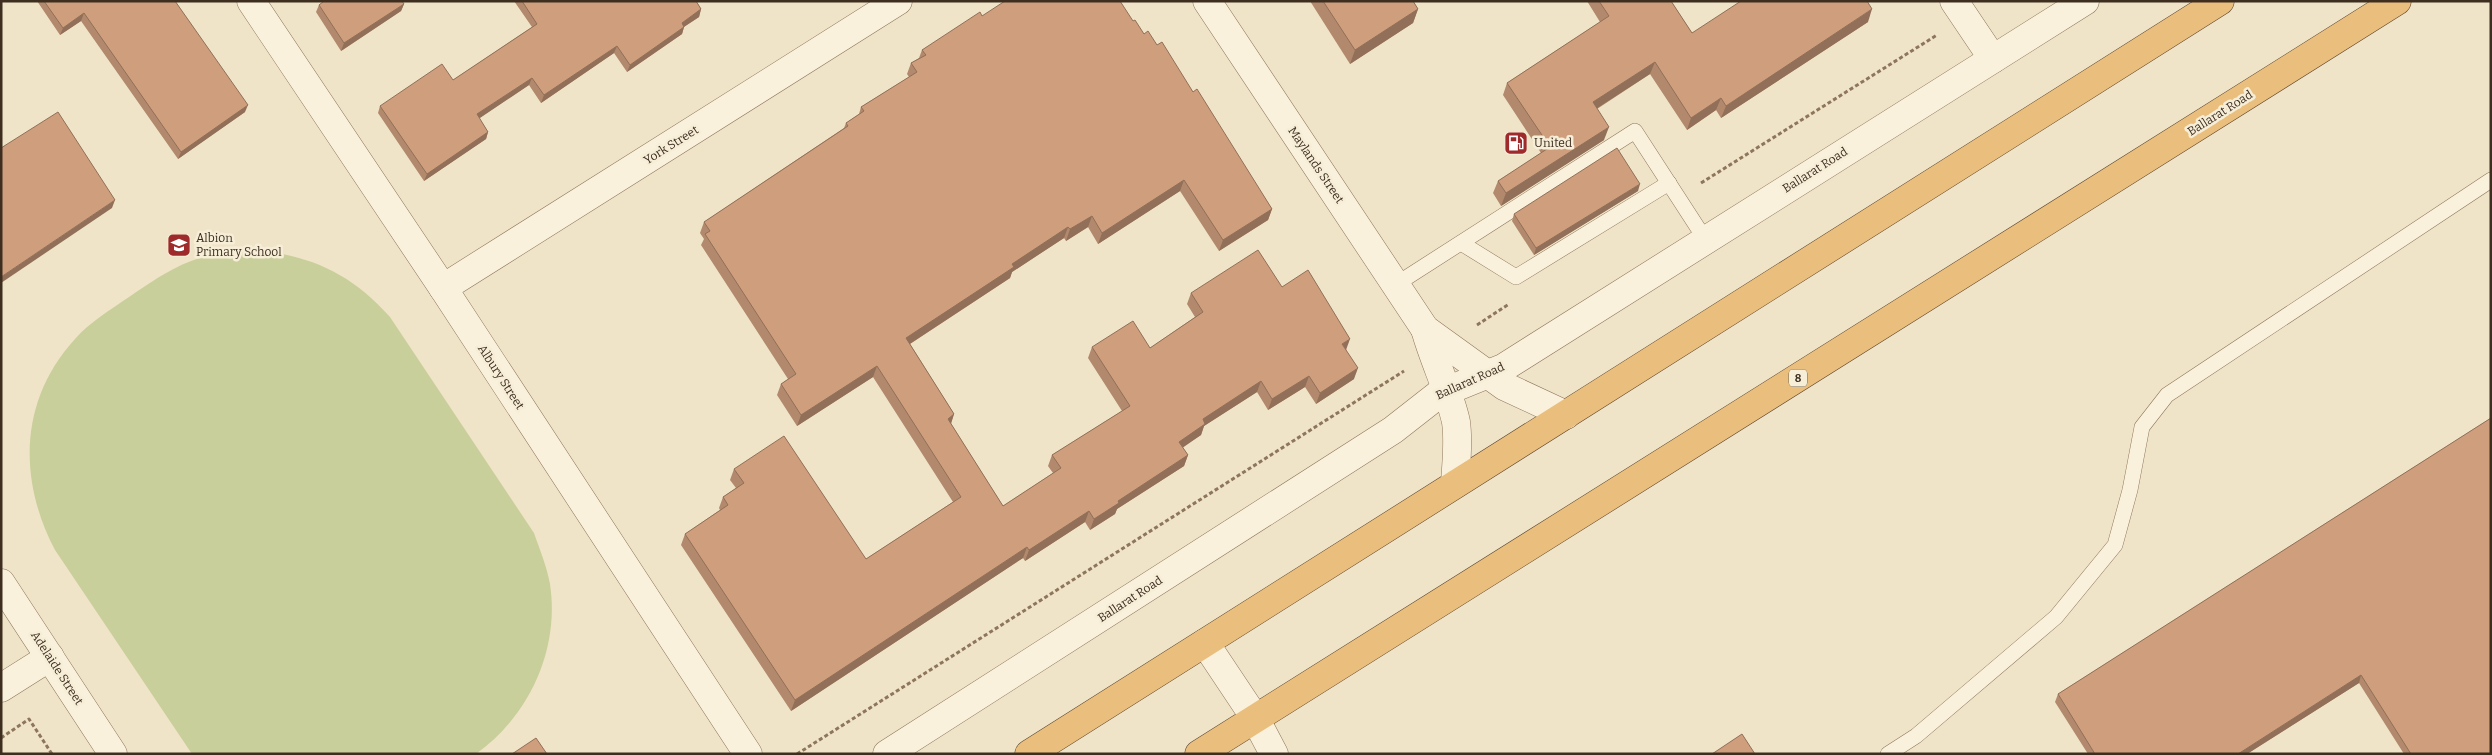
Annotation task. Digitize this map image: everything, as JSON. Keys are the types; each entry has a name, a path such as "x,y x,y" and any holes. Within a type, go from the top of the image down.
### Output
{"highway":[{"path":"1029,754 2220,1"},
{"name":"Ballarat Road","path":"1199,754 2397,1"}],"street":[{"name":"Albury Street","path":"252,1 443,288 748,754"},
{"name":"York Street","path":"443,288 898,1"},
{"name":"Maylands Street","path":"1207,1 1434,343 1455,419 1458,437 1455,484"},
{"name":"Ballarat Road","path":"887,754 1393,430 1427,402 1503,368 2085,1"},
{"path":"1960,9 1993,59"},
{"name":"Maylands Street","path":"1434,343 1520,395 1566,415"},
{"name":"Adelaide Street","path":"1,583 113,754"},
{"path":"1205,643 1255,718 1274,754"},
{"path":"1,688 50,657"}],"lane":[{"path":"1395,285 1635,131 1705,239"},
{"path":"1888,754 1916,736 2056,617 2115,545 2130,490 2142,427 2167,395 2491,180"},
{"path":"1461,243 1516,277 1669,183"}],"path":[{"path":"1678,198 1960,9"},
{"path":"797,754 1434,343 1513,302"},
{"path":"1,738 29,719 52,754"}],"green space":[{"name":"Albion Primary School","path":"246,249 288,255 326,268 343,277 375,301 390,317 534,533 550,584 552,609 545,657 537,680 511,721 476,754 192,754 55,550 43,523 35,496 30,469 30,441 34,414 43,388 57,363 75,339 87,327 171,270 211,255"}],"building":[{"path":"44,1 175,1 248,105 181,152 84,13 63,28"},
{"path":"324,1 402,1 404,4 344,43 319,5"},
{"path":"522,1 696,1 701,9 682,23 684,27 630,65 617,46 544,95 532,78 477,114 488,132 427,174 380,106 442,64 453,80 537,24"},
{"path":"1005,1 1120,1 1144,34 1148,31 1157,45 1162,42 1193,92 1197,89 1272,209 1223,240 1184,180 1102,233 1092,216 1070,229 1068,227 1012,264 1014,267 906,338 954,414 948,419 1003,506 1061,468 1052,455 1130,406 1092,347 1133,321 1150,348 1203,312 1191,293 1258,250 1282,287 1308,270 1350,339 1342,344 1358,368 1320,393 1309,376 1272,399 1261,381 1203,419 1205,424 1179,442 1188,455 1118,501 1119,503 1094,519 1089,511 1029,550 1027,547 795,700 685,534 728,505 723,497 744,483 734,469 784,436 866,559 961,497 877,366 801,415 781,384 796,374 705,234 710,231 704,222 848,126 846,123 864,111 861,107 917,72 911,63 926,55 922,50 980,12 982,16"},
{"path":"1323,1 1413,1 1418,9 1355,50"},
{"path":"1599,1 1671,1 1692,33 1741,1 1867,1 1872,9 1726,106 1721,98 1691,118 1655,62 1593,102 1609,127 1506,193 1498,181 1550,147 1507,83 1609,16"},
{"path":"58,112 115,200 1,277 1,148"},
{"path":"1617,148 1640,184 1536,248 1514,214"},
{"path":"2491,418 2491,754 2411,754 2361,675 2238,754 2095,754 2058,694"},
{"path":"1742,734 1755,754 1712,754"},
{"path":"536,738 547,754 512,754"}],"place":[{"name":"United","path":"1516,143"},
{"name":"Albion Primary School","path":"179,245"}]}
